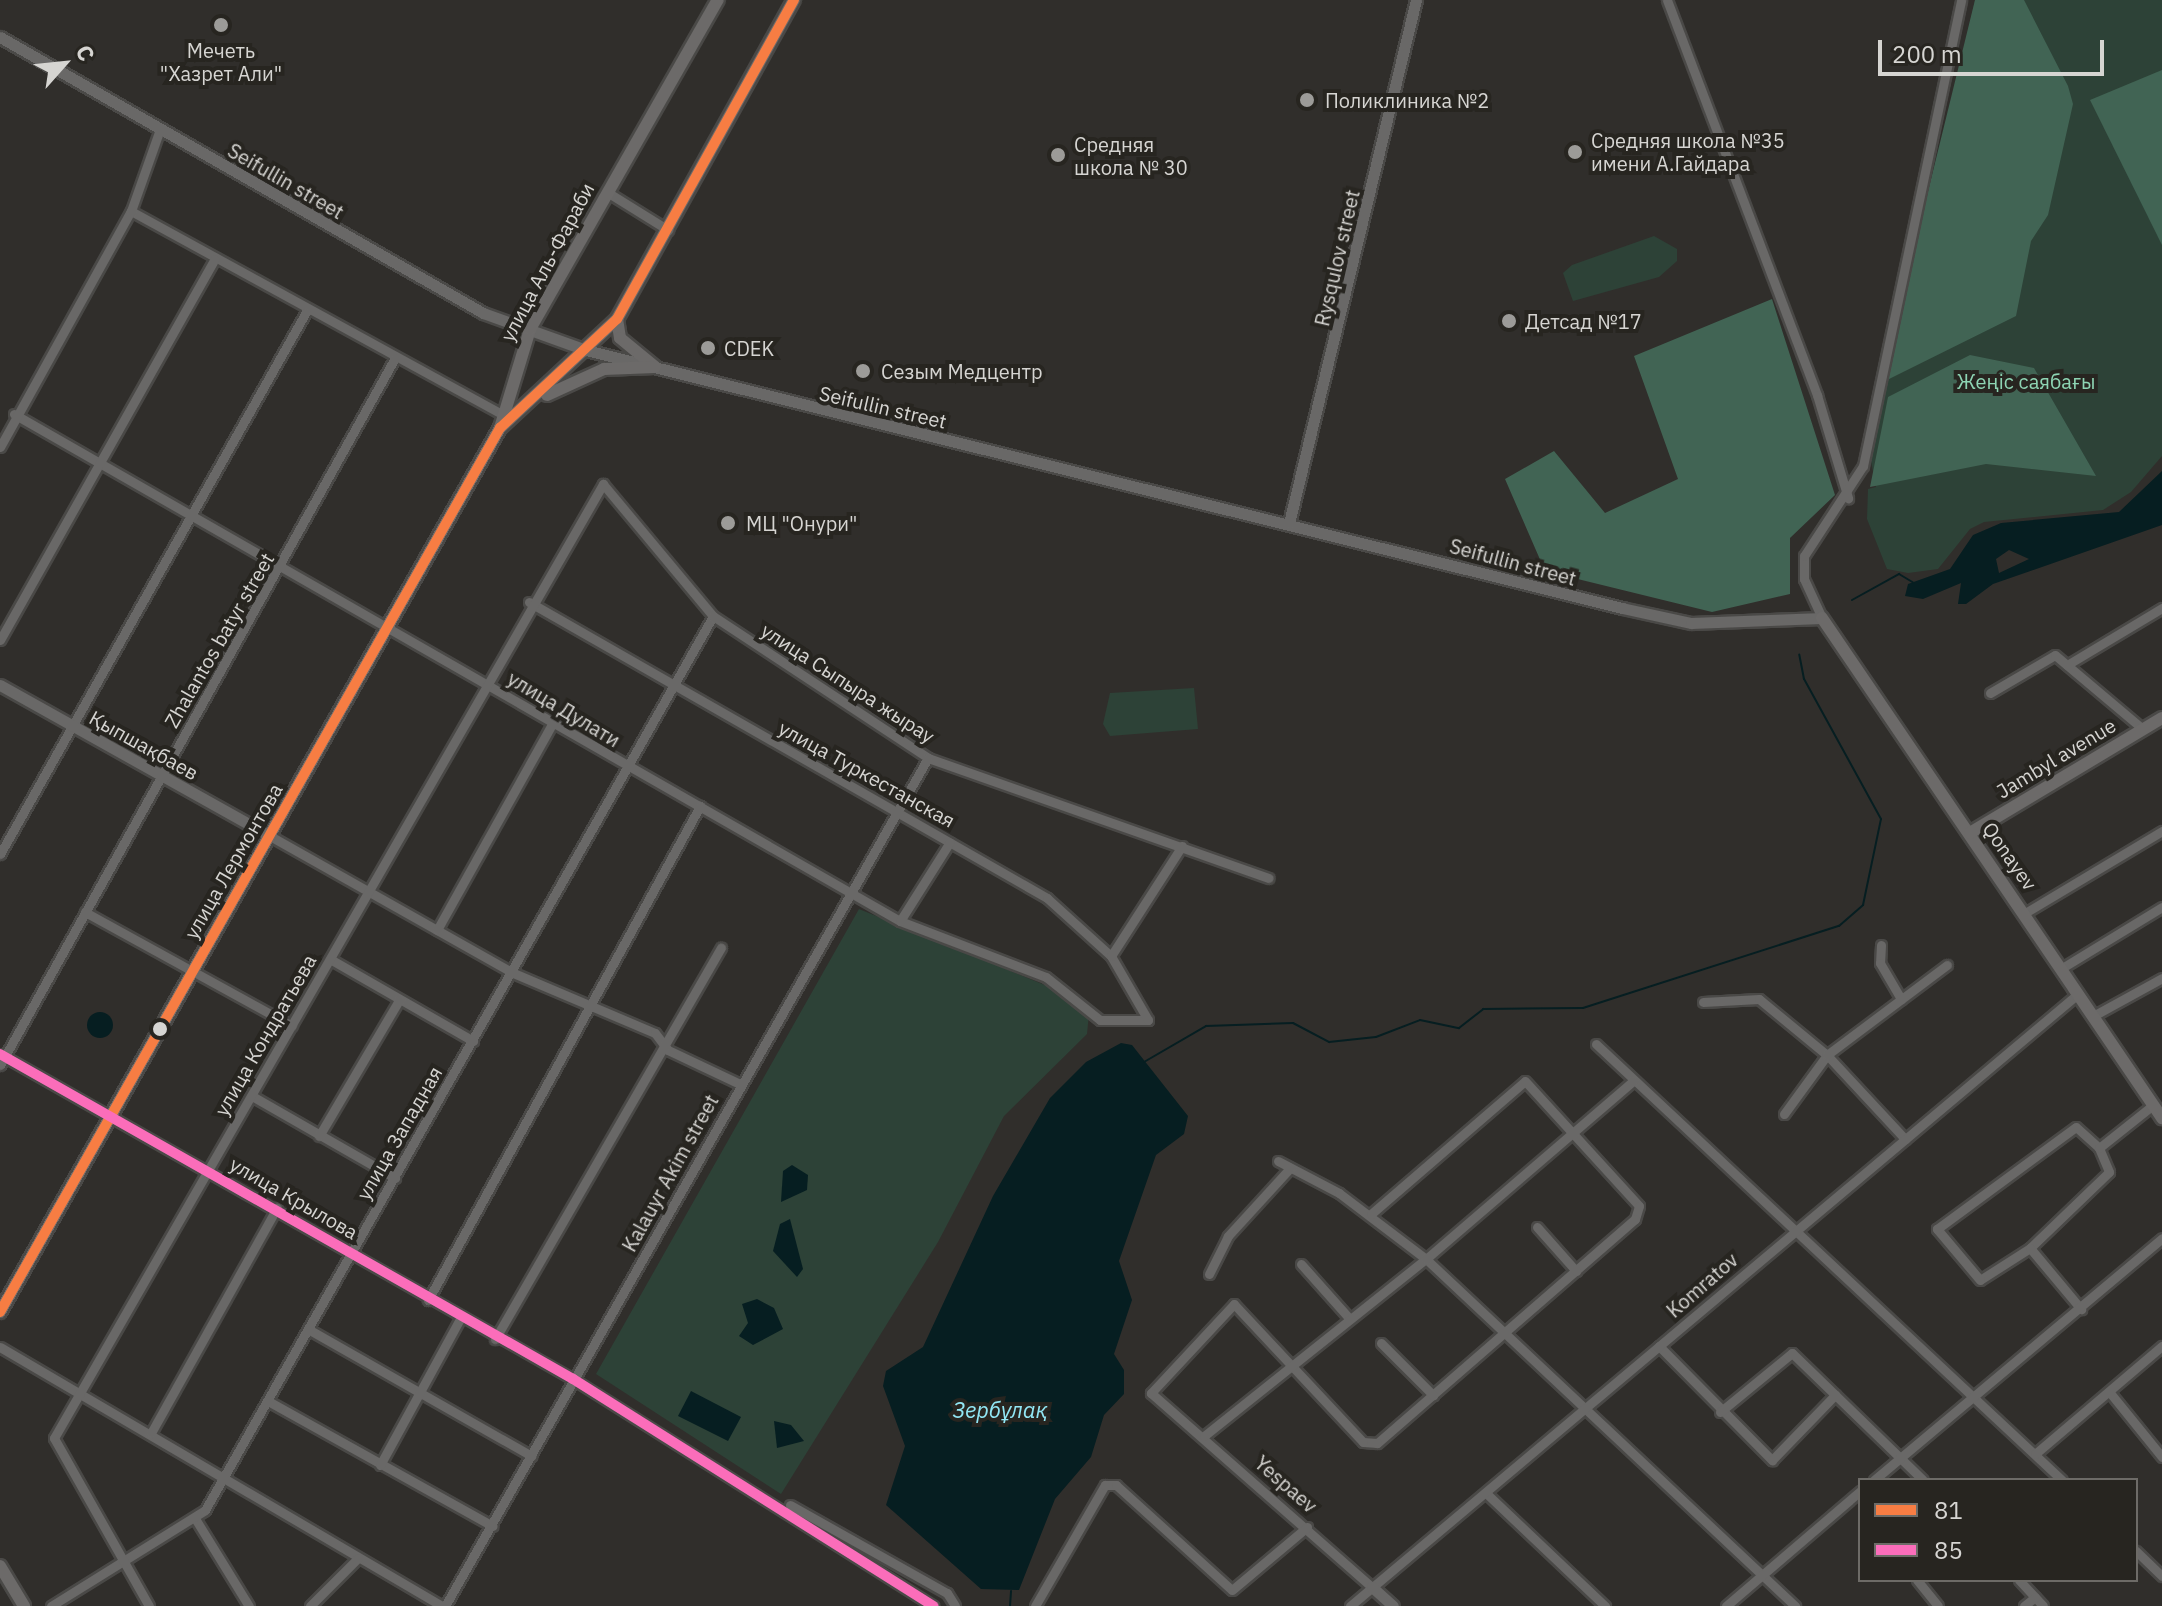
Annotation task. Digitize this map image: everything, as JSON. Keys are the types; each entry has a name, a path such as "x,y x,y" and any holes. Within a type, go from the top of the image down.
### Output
{"main road":[{"name":"улица Аль-Фараби","path":"500,428 500,413 530,329 718,0"},
{"path":"500,428 530,404 617,319 794,0"},
{"path":"617,319 620,338 655,367"},
{"path":"530,404 604,369 655,367"},
{"name":"улица Лермонтова","path":"0,1312 389,630 500,428"},
{"name":"Qonayev","path":"1822,618 2162,1118"},
{"name":"Jambyl avenue","path":"1970,833 2162,718"},
{"path":"0,1566 24,1606"}],"street":[{"name":"Rysqulov street","path":"1289,523 1416,0"},
{"path":"1667,0 1817,395 1848,498"},
{"path":"1822,618 1804,579 1804,556 1848,498 1863,466 1961,0"},
{"name":"Seifullin street","path":"0,37 483,313 586,350 1691,623 1822,618"},
{"path":"0,447 14,414 131,211 160,129"},
{"path":"607,192 668,230"},
{"path":"131,211 306,312 500,413"},
{"path":"0,640 215,259"},
{"path":"0,854 194,516 306,312"},
{"name":"Zhalantos batyr street","path":"2,1058 161,775 283,568 395,358"},
{"name":"улица Дулати","path":"14,414 101,460 628,768 900,921 1046,977 1100,1020 1148,1020"},
{"name":"улица Кондратьева","path":"149,1606 54,1438 206,1168 252,1096 487,684 529,602 603,484"},
{"name":"улица Сыпыра жырау","path":"603,484 713,616 928,758 1268,878"},
{"name":"улица Туркестанская","path":"529,602 898,816 1047,898 1111,956 1148,1020"},
{"path":"2067,665 2162,608"},
{"name":"улица Западная","path":"51,1606 196,1520 268,1401 349,1250 395,1178 713,616"},
{"path":"1990,693 2045,656 2067,665 2143,729"},
{"name":"Қыпшақбаев","path":"0,685 270,836"},
{"path":"437,930 552,724"},
{"name":"Kalauyr Akim street","path":"444,1606 493,1526 740,1084 898,816 928,758"},
{"path":"428,1300 591,1010 700,806"},
{"path":"2025,913 2162,831"},
{"path":"270,836 369,889 511,972 662,1041 740,1084"},
{"path":"900,921 950,842"},
{"path":"1111,956 1182,846"},
{"path":"2062,968 2162,907"},
{"path":"85,912 292,1026"},
{"path":"1881,945 1880,963 1901,999"},
{"path":"495,1339 662,1041 721,948"},
{"path":"330,959 473,1041"},
{"path":"1784,1114 1827,1055 1947,965"},
{"path":"2093,1016 2162,978"},
{"name":"Komratov","path":"1350,1606 1487,1494 1794,1230 2079,993"},
{"path":"1703,1002 1759,999 1827,1055 1905,1139"},
{"path":"319,1136 399,1000"},
{"path":"1596,1044 2060,1478"},
{"name":"улица Крылова","path":"2,1058 206,1168 349,1250 460,1319 573,1379 934,1606"},
{"path":"1204,1436 1348,1317 1426,1259 1633,1081"},
{"path":"1292,1365 1363,1442 1377,1443 1635,1219 1636,1199 1531,1084 1520,1083 1371,1214"},
{"path":"252,1096 395,1178"},
{"path":"2099,1148 2153,1105"},
{"path":"2066,1128 2099,1148 2109,1172 2030,1248 1984,1281 1936,1231 2066,1128"},
{"path":"1278,1161 1371,1214 1426,1259 1758,1578 1795,1606"},
{"path":"1209,1274 1228,1236 1290,1168"},
{"path":"151,1433 277,1208"},
{"path":"1537,1227 1576,1271"},
{"path":"1876,1478 2162,1238"},
{"path":"2030,1248 2081,1309"},
{"path":"1301,1264 1348,1317"},
{"name":"Yespaev","path":"1292,1365 1234,1304 1151,1393 1204,1436 1393,1606"},
{"path":"380,1465 460,1319"},
{"path":"308,1329 532,1456"},
{"path":"1381,1343 1433,1395"},
{"path":"1659,1346 1720,1412 1772,1460 1835,1395"},
{"path":"2035,1454 2111,1394 2162,1346"},
{"path":"0,1347 82,1392 358,1558 444,1606"},
{"path":"1720,1412 1792,1353 1921,1478"},
{"path":"2111,1394 2162,1457"},
{"path":"268,1401 493,1526"},
{"path":"1035,1606 1105,1485 1116,1485 1232,1590 1307,1527"},
{"path":"1726,1606 1858,1493"},
{"path":"1487,1494 1605,1606"},
{"path":"790,1505 947,1593 955,1606"},
{"path":"196,1520 249,1606"},
{"path":"2138,1553 2162,1576"},
{"path":"310,1606 358,1558"},
{"path":"1919,1582 1938,1606"},
{"path":"2021,1582 2043,1606"},
{"path":"2024,1606 2035,1597"}],"green space":[{"name":"Жеңіс саябағы","path":"1975,0 2162,0 2162,456 2131,492 2103,510 1984,522 1970,529 1938,569 1908,573 1887,569 1867,519 1868,489 1876,487 1870,456"},
{"path":"1975,0 2024,0 2068,86 2073,104 2048,215 2031,241 2016,316 1881,383"},
{"path":"2162,70 2162,245 2090,100"},
{"path":"1654,236 1677,249 1677,261 1659,277 1573,301 1563,273 1572,265"},
{"path":"1772,299 1835,495 1790,538 1790,594 1712,612 1545,571 1505,479 1554,451 1605,513 1678,479 1634,356"},
{"path":"1970,355 2034,368 2096,476 1986,464 1870,487 1888,397"},
{"path":"1194,688 1198,729 1110,736 1103,724 1110,693"},
{"path":"859,909 1052,988 1089,1014 1087,1034 1004,1116 938,1242 781,1494 596,1374"}],"water":[{"path":"2162,471 2162,525 1993,584 1966,604 1958,604 1961,583 1923,599 1905,596 1908,584 1950,569 1973,535 2001,523 2119,512","holes":["2009,550 2029,559 1999,573 1996,559"]},
{"path":"100,1012 109,1016 113,1025 109,1034 100,1038 91,1034 87,1025 91,1016"},
{"name":"Зербұлақ","path":"1121,1043 1132,1045 1188,1116 1184,1134 1156,1155 1119,1261 1132,1300 1114,1354 1124,1370 1124,1394 1104,1415 1091,1457 1055,1499 1019,1590 981,1589 886,1505 905,1446 883,1386 886,1371 923,1347 993,1196 1050,1098 1086,1062"},
{"path":"792,1165 808,1175 807,1190 781,1202 783,1171"},
{"path":"790,1219 803,1269 797,1277 773,1251 780,1224"},
{"path":"757,1299 774,1308 783,1329 753,1345 739,1336 748,1323 742,1304"},
{"path":"691,1391 741,1417 728,1441 678,1416"},
{"path":"774,1421 791,1425 804,1441 777,1448"}],"waterway":[{"path":"1852,600 1899,574 1914,583"},
{"path":"1144,1062 1206,1026 1293,1023 1329,1042 1376,1037 1420,1020 1459,1028 1483,1009 1583,1008 1839,926 1863,905 1881,819 1804,679 1799,654"},
{"path":"1010,1606 1011,1591"}],"transit line":[{"name":"81","path":"0,1312 500,428 617,319 794,0"},
{"name":"85","path":"0,1054 573,1379 934,1606"}],"place":[{"name":"Мечеть \"Хазрет Али\"","path":"221,25"},
{"name":"Поликлиника №2","path":"1307,100"},
{"name":"Средняя школа №35 имени А.Гайдара","path":"1575,152"},
{"name":"Средняя школа № 30","path":"1058,155"},
{"name":"Детсад №17","path":"1509,321"},
{"name":"CDEK","path":"708,348"},
{"name":"Сезым Медцентр","path":"863,371"},
{"name":"МЦ \"Онури\"","path":"728,523"}]}
